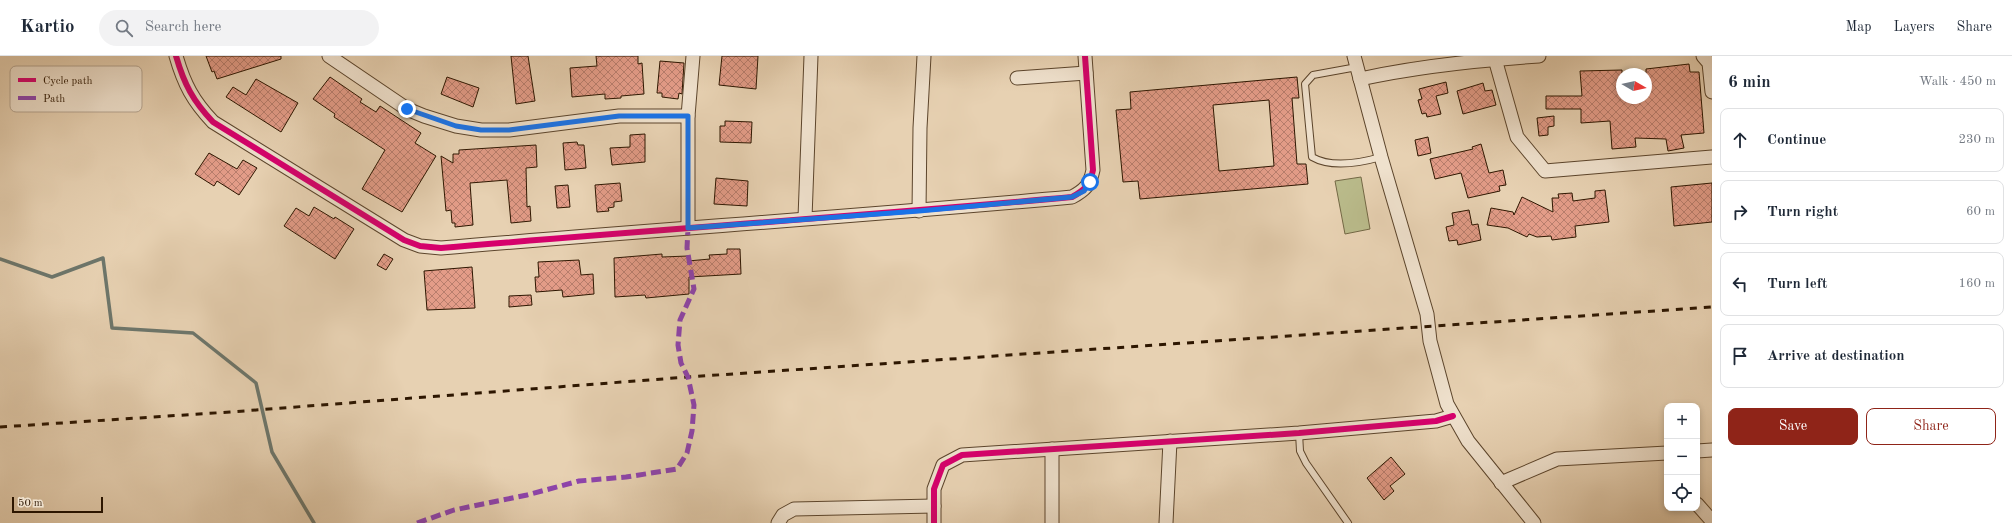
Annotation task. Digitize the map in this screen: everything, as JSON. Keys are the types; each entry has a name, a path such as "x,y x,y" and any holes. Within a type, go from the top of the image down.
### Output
{"street":[{"path":"176,56 184,82 197,105 213,122 404,240 420,246 441,248 805,218 919,211 1072,197 1084,191 1090,182 1093,170 1085,56"},
{"path":"329,56 407,109 456,126 481,130 509,130 619,116 688,116"},
{"path":"688,228 688,116 693,56"},
{"path":"805,218 811,56"},
{"path":"919,211 920,128 924,56"},
{"path":"1534,523 1468,441 1447,404 1430,341 1427,314 1381,158 1357,67 1393,71 1495,59 1539,56"},
{"path":"1703,56 1709,63 1712,92"},
{"path":"1495,59 1517,137 1545,171 1712,157"},
{"path":"1017,78 1086,73"},
{"path":"934,523 934,489 942,465 962,455 1299,433 1436,421 1453,416"},
{"path":"1166,523 1170,441"},
{"path":"1052,449 1052,523"},
{"path":"1700,451 1712,450"},
{"path":"1501,483 1556,458 1664,453"},
{"path":"778,523 783,515 794,509 934,506"},
{"path":"1700,507 1712,521"}],"lane":[{"path":"1357,67 1313,75 1305,84 1312,157 1322,163 1364,162 1381,158"},
{"path":"1299,433 1300,451 1306,463 1348,523"}],"green space":[{"path":"1361,177 1370,229 1345,234 1335,181"}],"building":[{"path":"206,56 281,56 281,59 217,79 214,71 212,72"},
{"path":"511,56 528,56 535,101 516,104"},
{"path":"596,56 638,56 638,64 642,63 644,94 605,99 605,94 572,97 570,68 597,66"},
{"path":"722,56 758,56 756,89 719,85"},
{"path":"660,61 684,63 682,94 679,93 678,99 662,97 662,93 657,93"},
{"path":"1689,64 1690,72 1699,72 1704,133 1681,135 1684,148 1668,151 1666,139 1635,138 1636,147 1612,149 1610,121 1581,123 1581,109 1546,109 1546,96 1582,96 1580,71 1616,70 1616,104 1652,104 1652,68"},
{"path":"330,77 362,99 360,102 376,112 380,106 421,133 415,143 436,156 402,212 362,189 385,150 334,117 335,114 313,99"},
{"path":"447,77 479,88 473,107 441,94"},
{"path":"1297,77 1299,98 1292,98 1297,164 1306,164 1308,184 1140,199 1138,181 1123,182 1116,110 1131,109 1130,92","holes":["1269,100 1274,166 1219,171 1213,105"]},
{"path":"256,79 298,103 281,132 226,97 233,87 246,95"},
{"path":"1446,82 1448,93 1436,96 1441,114 1427,117 1426,113 1422,114 1418,100 1422,99 1419,89"},
{"path":"1483,83 1485,91 1492,90 1496,105 1463,114 1457,91"},
{"path":"1554,116 1554,126 1548,127 1548,135 1539,136 1537,118"},
{"path":"725,121 752,122 751,143 720,142 720,126 725,126"},
{"path":"645,134 645,162 612,165 610,148 630,147 630,135"},
{"path":"1428,137 1431,153 1418,156 1415,140"},
{"path":"577,142 578,145 584,145 586,168 565,170 563,143"},
{"path":"1481,144 1489,173 1503,170 1506,185 1499,186 1500,191 1468,198 1461,173 1435,179 1430,159 1473,149 1472,147"},
{"path":"536,145 537,167 526,168 527,207 530,206 531,221 511,223 507,180 470,183 473,225 455,227 455,223 452,223 451,210 446,211 441,156 453,163 453,154 459,154 459,150"},
{"path":"209,153 237,169 243,160 257,168 239,195 217,181 214,186 195,174"},
{"path":"716,178 748,181 747,206 714,204"},
{"path":"620,183 622,201 614,202 614,207 608,208 609,211 597,212 595,185"},
{"path":"1712,183 1712,222 1674,226 1671,187"},
{"path":"568,185 570,207 557,208 555,186"},
{"path":"1605,190 1609,222 1575,226 1576,237 1552,240 1551,236 1537,237 1529,234 1527,237 1508,228 1487,225 1491,208 1513,212 1514,215 1522,197 1553,212 1552,198 1559,198 1558,194 1572,193 1573,201 1595,198 1595,191"},
{"path":"314,207 334,219 335,217 354,229 335,259 284,226 296,208 309,216"},
{"path":"1469,210 1472,225 1478,224 1481,240 1458,245 1457,240 1449,241 1446,227 1454,225 1452,213"},
{"path":"727,249 740,249 741,274 689,277 689,294 646,298 645,295 615,297 614,258 662,254 662,257 688,256 688,261 710,259 709,255 727,254"},
{"path":"384,254 393,259 386,270 377,265"},
{"path":"579,260 581,275 593,274 594,294 563,297 562,290 536,292 535,277 539,277 538,262"},
{"path":"472,267 475,308 427,310 424,271"},
{"path":"531,295 532,305 509,307 509,296"},
{"path":"1391,457 1405,474 1390,486 1394,491 1384,500 1367,478"}],"waterway":[{"path":"0,259 52,277 103,258 112,328 193,333 256,383 272,452 314,523"}],"railway":[{"path":"0,427 230,412 688,377 1712,307"}],"marked path":[{"path":"417,523 454,510 527,495 579,481 626,477 677,469 687,453 692,431 694,405 688,377 681,363 678,345 680,320 694,289 687,248 688,228"}],"cycle path":[{"path":"176,56 182,75 190,92 213,122 404,240 420,246 441,248 1072,197 1086,186 1090,180 1093,170 1085,56"},
{"path":"934,523 934,489 943,465 962,455 1299,433 1436,421 1453,416"}],"route":[{"path":"407,109 456,126 481,130 509,130 619,116 688,116 688,228 805,218 919,211 1072,197 1084,191 1090,182"}]}
